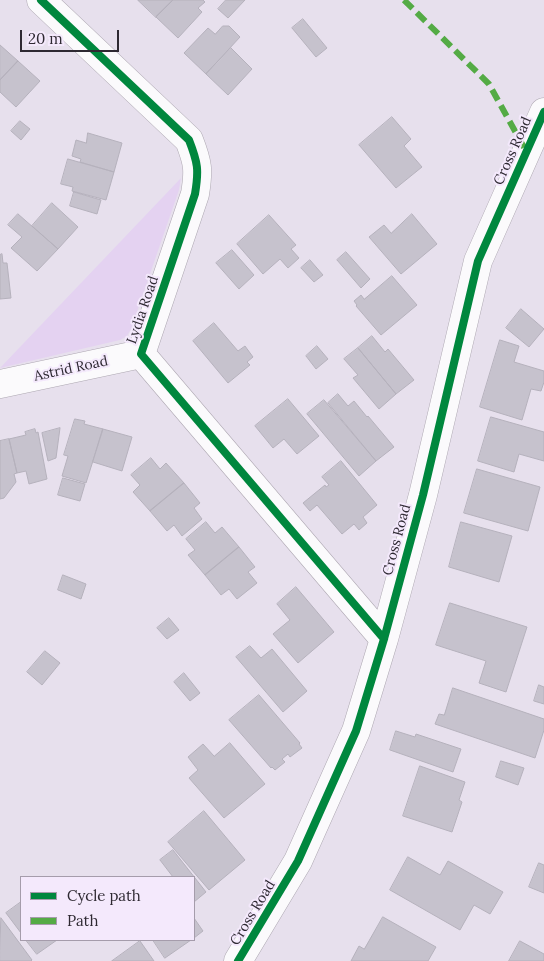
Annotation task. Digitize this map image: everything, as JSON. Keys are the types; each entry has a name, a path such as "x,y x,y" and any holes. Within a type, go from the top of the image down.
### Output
{"street":[{"name":"Lydia Road","path":"41,0 190,140 196,157 199,174 195,194 141,354 384,639"},
{"name":"Cross Road","path":"238,961 298,861 356,732 384,639 422,495 478,261 544,112"},
{"name":"Astrid Road","path":"0,384 141,354"}],"shaded area":[{"path":"181,178 179,190 127,336 120,340 0,368"}],"building":[{"path":"138,0 173,0 156,17"},
{"path":"173,0 203,0 205,2 198,8 202,12 178,38 156,17"},
{"path":"226,0 245,0 228,18 218,9"},
{"path":"303,19 327,48 316,57 292,28"},
{"path":"223,26 229,26 240,37 206,74 184,53 208,28 215,34"},
{"path":"0,45 18,61 0,80"},
{"path":"231,48 252,69 228,95 206,74"},
{"path":"18,61 40,81 16,107 0,92 0,80"},
{"path":"392,117 411,139 404,146 422,167 396,188 359,145"},
{"path":"20,121 30,129 21,140 11,131"},
{"path":"88,133 122,143 114,172 80,162 81,159 72,156 76,140 86,143"},
{"path":"68,159 114,172 106,200 72,191 73,187 61,184"},
{"path":"74,192 101,200 97,214 70,206"},
{"path":"52,203 78,227 58,249 32,226"},
{"path":"18,214 58,249 37,271 11,248 22,237 8,225"},
{"path":"412,214 437,244 401,274 369,237 384,225 391,233"},
{"path":"269,215 296,245 291,249 299,258 288,268 280,259 263,274 237,244"},
{"path":"232,250 254,275 239,289 216,263"},
{"path":"346,252 370,279 361,288 337,260"},
{"path":"2,254 3,263 7,263 11,298 0,299 0,255"},
{"path":"310,260 323,275 314,282 301,268"},
{"path":"392,276 417,305 381,335 356,306 354,301 361,295 364,299"},
{"path":"521,309 544,329 529,347 506,328"},
{"path":"214,323 238,351 245,346 253,357 247,362 250,365 228,383 193,341"},
{"path":"372,336 385,352 388,349 414,380 396,394 358,348"},
{"path":"500,340 519,346 514,362 544,371 544,382 541,391 531,389 522,420 480,407"},
{"path":"317,346 328,359 316,369 306,356"},
{"path":"358,348 396,394 379,409 353,378 358,375 344,359"},
{"path":"338,394 348,406 354,401 394,447 376,461 328,403"},
{"path":"288,399 319,436 297,454 284,439 273,448 255,426"},
{"path":"324,400 376,461 359,476 307,414"},
{"path":"491,417 544,432 544,461 519,454 514,472 478,461"},
{"path":"75,419 85,421 84,424 103,429 86,483 62,476 68,456 64,455"},
{"path":"60,428 56,458 48,461 42,433"},
{"path":"35,429 36,433 38,432 47,479 29,484 26,471 17,473 9,439 26,435 25,432"},
{"path":"103,429 132,437 122,471 93,462"},
{"path":"9,439 17,473 14,474 16,482 4,498 0,499 0,441"},
{"path":"151,458 160,469 166,463 184,483 150,511 133,492 140,485 131,475"},
{"path":"341,461 377,505 363,517 367,523 359,530 354,524 342,534 317,505 310,511 303,503 325,485 326,487 329,485 322,477"},
{"path":"477,469 540,487 528,531 464,513"},
{"path":"63,478 85,484 80,501 58,495"},
{"path":"184,483 200,503 194,508 202,519 182,536 174,525 167,531 150,511"},
{"path":"206,522 215,533 222,527 239,547 205,575 188,555 195,550 186,539"},
{"path":"461,522 512,536 499,582 449,567"},
{"path":"239,547 255,567 248,572 257,583 237,599 229,589 221,595 205,575"},
{"path":"63,575 86,584 81,599 58,590"},
{"path":"296,587 334,632 298,663 273,634 290,620 277,604"},
{"path":"450,603 527,627 506,692 479,683 486,661 436,645"},
{"path":"169,618 179,630 167,639 157,628"},
{"path":"250,646 261,658 272,649 307,691 283,712 236,657"},
{"path":"45,651 60,663 42,685 27,672"},
{"path":"184,673 200,693 190,701 174,682"},
{"path":"539,685 544,687 544,704 534,701"},
{"path":"453,688 544,719 544,730 535,758 435,724 439,714 444,715"},
{"path":"259,695 300,743 302,748 290,757 288,754 282,759 285,762 275,770 271,768 229,720"},
{"path":"396,731 415,737 416,734 461,749 453,772 390,750"},
{"path":"230,743 265,784 224,818 189,778 198,770 188,757 203,744 214,756"},
{"path":"501,761 524,768 518,785 496,777"},
{"path":"420,766 465,782 459,800 462,802 452,832 403,816"},
{"path":"204,811 245,860 209,890 168,842"},
{"path":"173,850 193,876 172,876 160,860"},
{"path":"408,857 440,875 448,861 503,892 490,914 474,905 460,930 390,890"},
{"path":"539,863 544,865 544,893 529,887"},
{"path":"195,878 206,892 195,901"},
{"path":"20,903 20,932 6,913"},
{"path":"383,917 436,947 428,961 351,961 359,946 364,949"},
{"path":"1,918 32,960 31,961 0,961"},
{"path":"195,919 203,931 195,937"},
{"path":"27,941 56,941 37,954"},
{"path":"140,941 154,961 112,961"},
{"path":"154,941 190,941 165,958"},
{"path":"520,941 544,954 544,961 509,961"}],"marked path":[{"path":"404,0 489,84 526,151"}],"cycle path":[{"path":"41,0 189,140 194,155 197,167 195,194 141,354 384,639"},
{"path":"238,961 298,861 356,731 384,639 423,495 478,261 544,112"}]}
